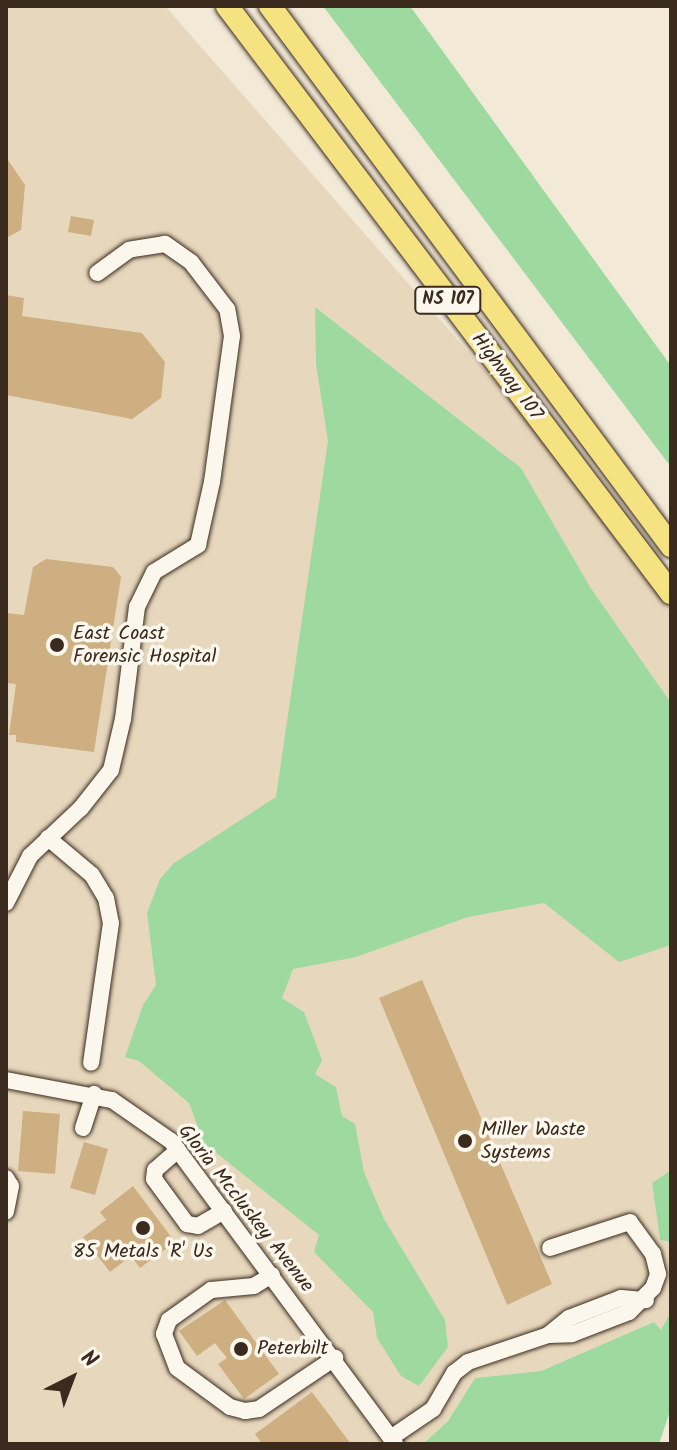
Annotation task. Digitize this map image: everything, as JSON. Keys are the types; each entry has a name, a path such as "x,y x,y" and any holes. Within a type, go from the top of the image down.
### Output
{"highway":[{"name":"Highway 107","path":"227,6 671,593"},
{"name":"Highway 107","path":"270,6 671,546"}],"street":[{"path":"6,903 16,877 48,838 98,791 111,770 144,588 154,572 190,555 203,535 232,336 227,309 216,292 191,262 165,244 129,250 97,273"},
{"path":"48,838 92,875 106,898 111,923 91,1063"},
{"name":"Gloria Mccluskey Avenue","path":"6,1080 94,1094 130,1108 178,1150 393,1440"},
{"path":"83,1128 94,1094"},
{"path":"178,1150 155,1170 154,1179 187,1224 198,1226 224,1211"},
{"path":"6,1178 11,1186 6,1212"},
{"path":"393,1440 433,1409 454,1373 468,1362 548,1335 569,1318 621,1298 646,1300 658,1274 653,1254 630,1222 550,1248"},
{"path":"272,1275 254,1286 211,1290 169,1320 164,1334 177,1368 230,1407 245,1411 259,1409 335,1358"}],"shaded area":[{"path":"6,6 165,6 671,583 671,1170 652,1183 660,1240 671,1242 671,1312 661,1331 654,1322 541,1371 475,1378 448,1421 423,1444 6,1444"}],"green space":[{"path":"323,6 410,6 671,366 671,467"},
{"path":"315,307 521,468 590,587 671,703 671,945 619,962 544,903 468,917 356,957 293,969 282,998 304,1012 322,1060 315,1074 336,1087 342,1116 355,1124 364,1172 384,1219 445,1320 448,1347 419,1386 401,1376 377,1338 373,1312 314,1252 319,1235 204,1143 189,1103 139,1061 125,1057 143,1005 156,985 147,913 160,879 174,863 276,797 328,441 316,364"},
{"path":"671,1170 671,1242 660,1240 652,1183"},
{"path":"671,1312 671,1408 659,1444 423,1444 448,1421 475,1378 541,1371 654,1322 661,1330"}],"building":[{"path":"6,157 25,185 21,230 6,238"},
{"path":"71,216 94,220 91,236 68,232"},
{"path":"6,295 24,298 22,316 142,333 165,362 161,398 132,419 6,395"},
{"name":"East Coast Forensic Hospital","path":"46,559 113,567 121,577 94,752 16,742 16,735 9,735 16,684 6,683 6,613 24,615 33,567"},
{"name":"Miller Waste Systems","path":"422,980 552,1284 507,1305 379,998"},
{"path":"23,1111 60,1114 55,1174 18,1171"},
{"path":"84,1142 108,1149 95,1195 70,1188"},
{"path":"133,1186 175,1242 140,1268 131,1256 110,1272 83,1237 106,1220 100,1212"},
{"name":"Peterbilt","path":"225,1300 279,1374 244,1399 218,1364 227,1358 215,1343 197,1356 179,1331"},
{"path":"312,1392 351,1444 262,1444 255,1434"}],"place":[{"name":"East Coast Forensic Hospital","path":"57,645"},
{"name":"Miller Waste Systems","path":"465,1141"},
{"name":"85 Metals 'R' Us","path":"143,1228"},
{"name":"Peterbilt","path":"241,1349"}]}
